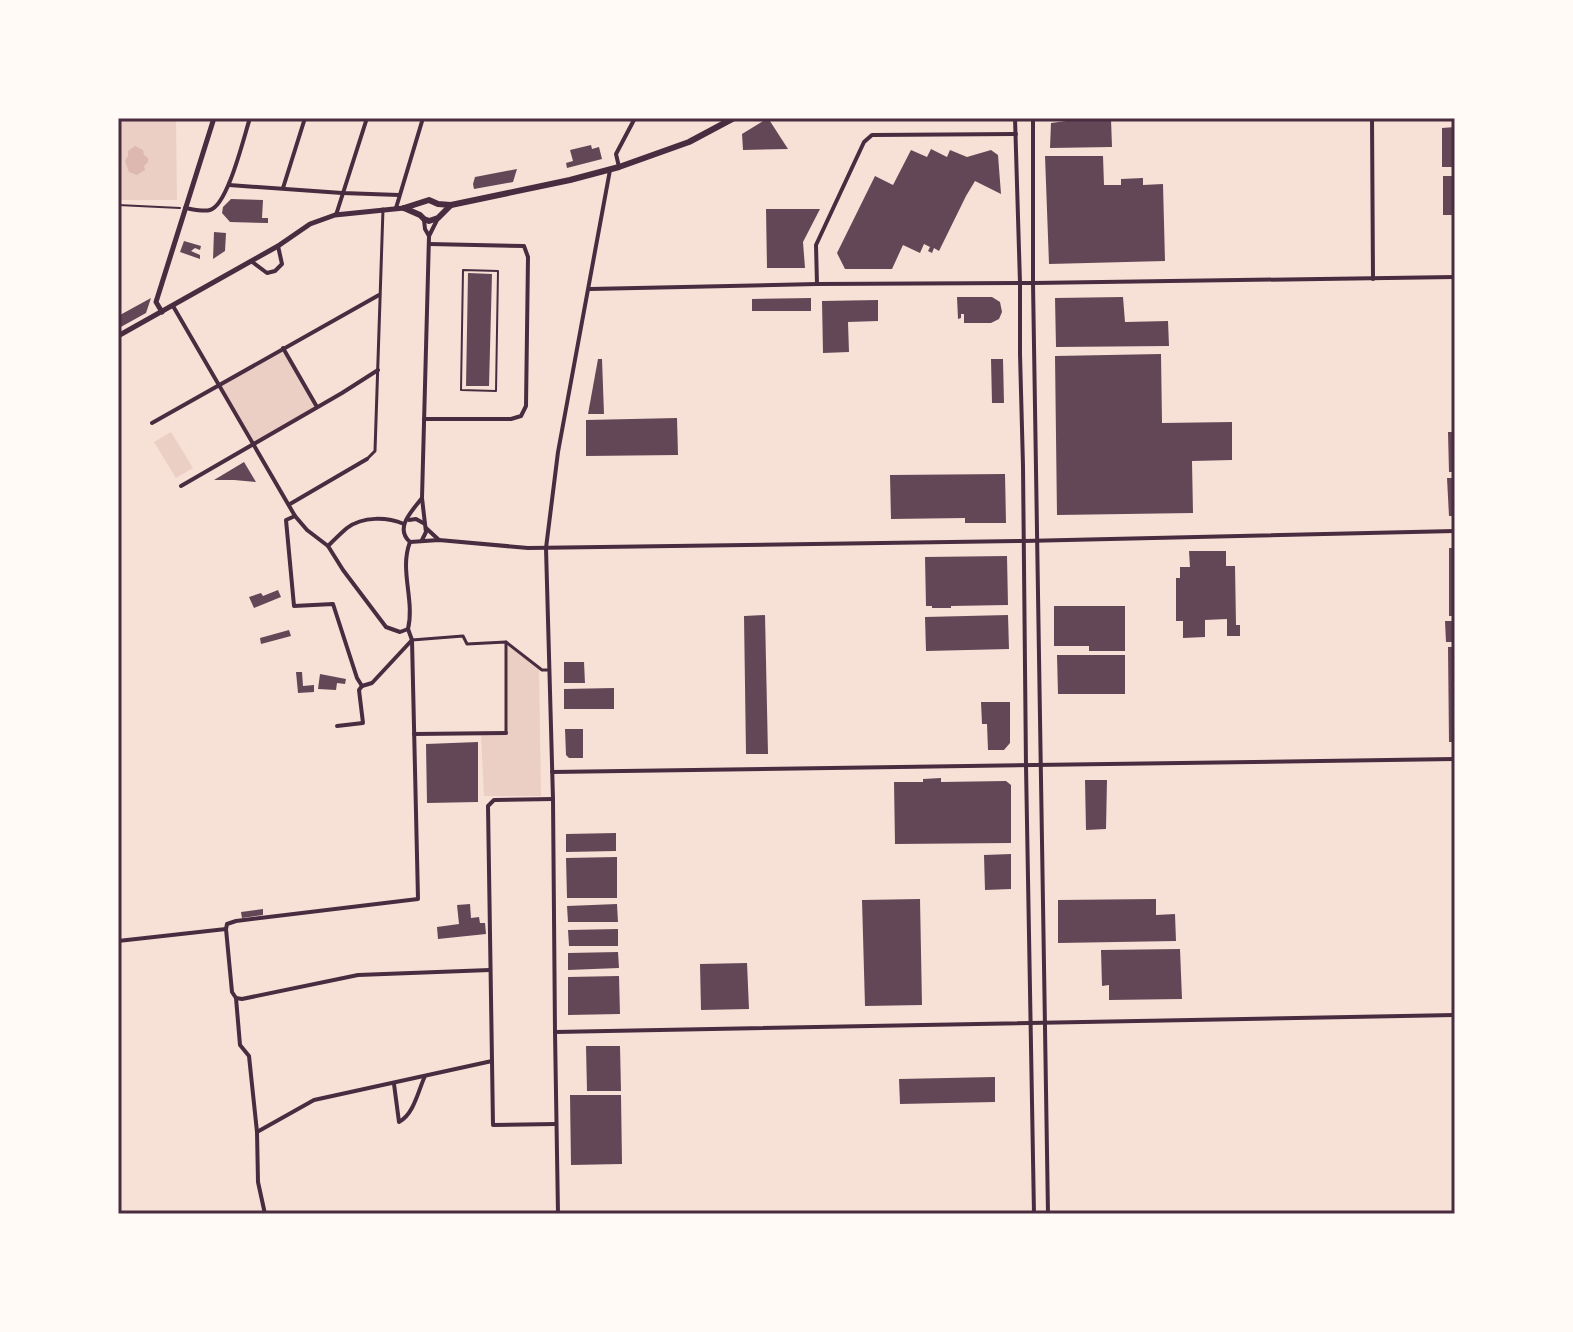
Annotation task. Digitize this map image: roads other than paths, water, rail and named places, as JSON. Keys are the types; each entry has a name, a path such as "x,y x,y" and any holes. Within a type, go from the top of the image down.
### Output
{"main road":[{"path":"438,204 451,205 610,170 689,142 734,118"},
{"path":"404,208 432,200 441,209 439,216"},
{"path":"422,204 422,217"},
{"path":"404,208 433,221 451,205"}],"street":[{"path":"162,312 156,302 214,118"},
{"path":"185,208 210,210 225,196 250,118"},
{"path":"283,189 305,118"},
{"path":"335,215 367,118"},
{"path":"396,208 423,118"},
{"path":"619,167 616,154 635,118"},
{"path":"1015,118 1034,1214"},
{"path":"1033,118 1048,1214"},
{"path":"1372,118 1373,279"},
{"path":"817,284 816,245 864,142 872,135 1016,134"},
{"path":"558,1214 553,799 546,548 558,452 610,170"},
{"path":"229,185 399,195"},
{"path":"118,336 278,246 310,224 335,215 404,208"},
{"path":"289,504 367,459 375,451 383,209"},
{"path":"420,541 426,535 422,498 429,236 439,216"},
{"path":"422,217 429,236"},
{"path":"424,419 511,419 521,416 526,406 528,257 524,246 429,244"},
{"path":"251,261 267,273 275,271 282,264 278,246"},
{"path":"589,289 1455,277"},
{"path":"152,423 379,295"},
{"path":"173,306 295,516 328,546 386,627 400,632 408,629"},
{"path":"283,348 317,407"},
{"path":"181,486 378,370"},
{"path":"410,542 402,528 422,498"},
{"path":"295,516 286,520 294,606 333,604 362,686"},
{"path":"328,546 350,526 368,519 405,523 416,519 439,540"},
{"path":"410,542 439,540 546,548 1455,531"},
{"path":"265,1214 258,1182 257,1132 249,1056 240,1045 227,924 418,899 412,640 408,629 411,615 406,564 410,542"},
{"path":"337,726 363,723 359,690 372,683 412,640 463,636 467,644 506,642 542,670 549,670"},
{"path":"414,734 506,733 506,642"},
{"path":"552,772 1455,759"},
{"path":"553,799 494,800 488,806 490,970 493,1125 557,1124"},
{"path":"118,941 226,929"},
{"path":"236,998 358,975 490,970"},
{"path":"555,1032 1455,1015"},
{"path":"257,1132 314,1100 492,1061"},
{"path":"393,1083 399,1122 409,1114 425,1076"}]}
